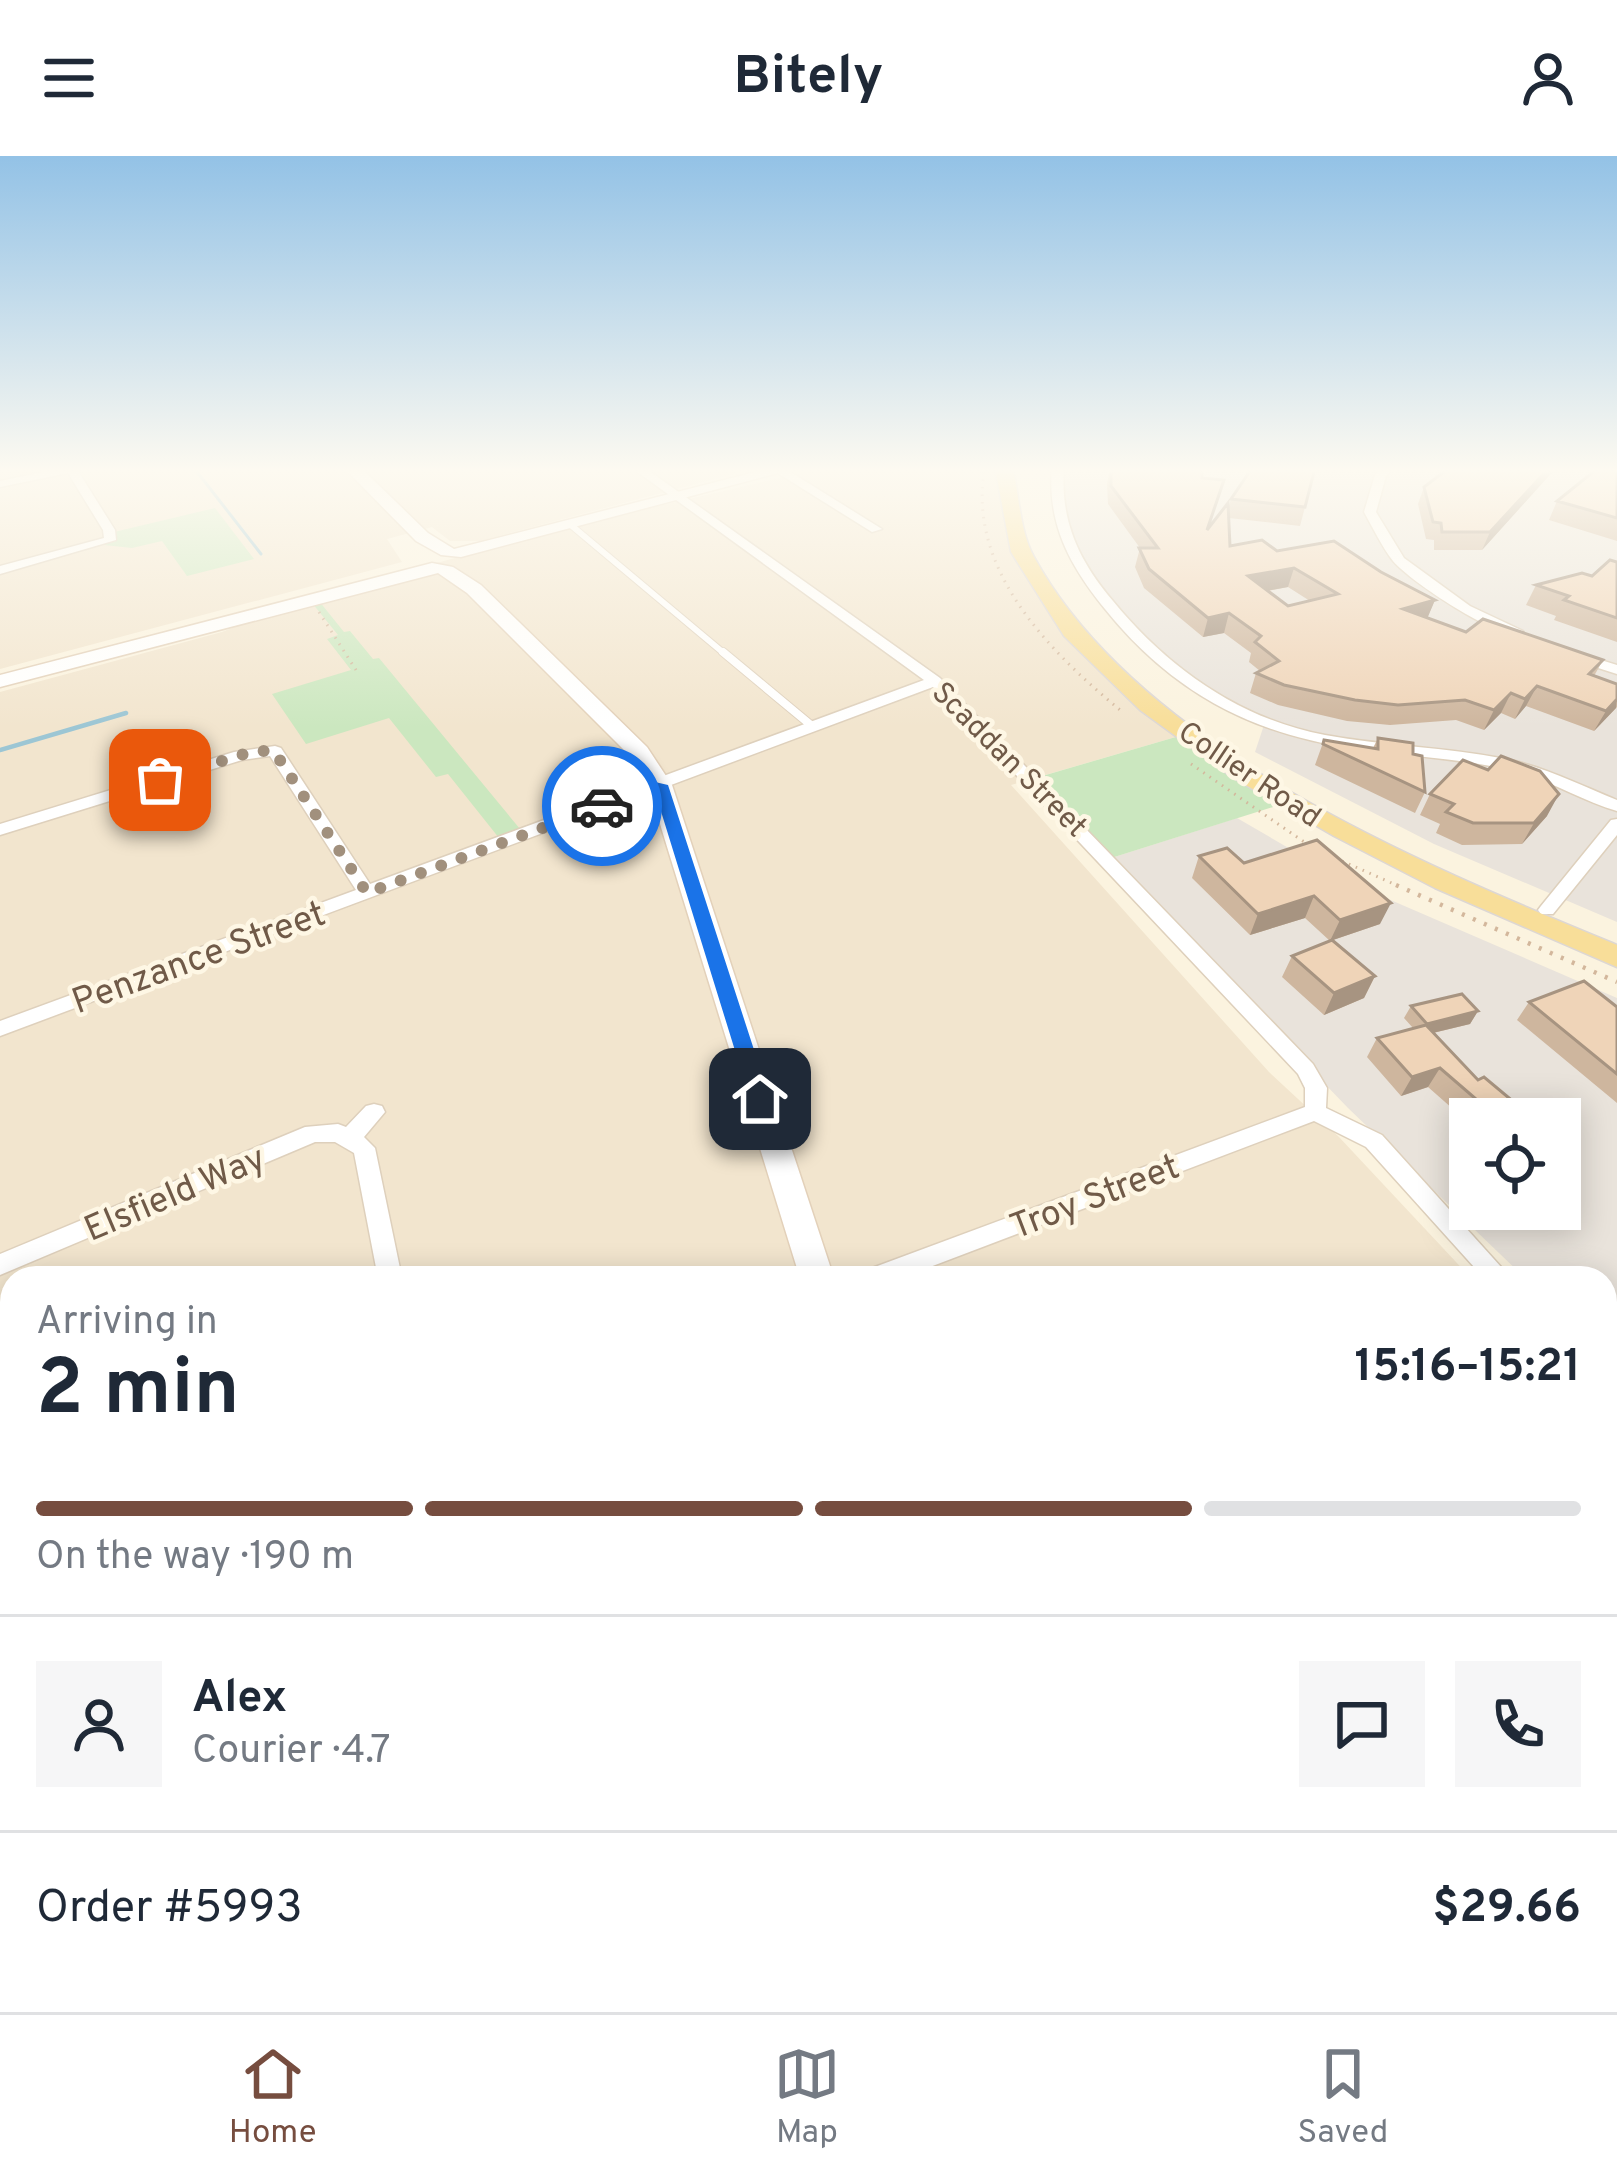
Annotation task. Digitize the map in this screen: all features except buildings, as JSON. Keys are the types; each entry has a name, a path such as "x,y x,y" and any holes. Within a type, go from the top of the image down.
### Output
{"main road":[{"name":"Collier Road","path":"1022,555 1092,651 1191,738 1330,827 1424,874 1617,957"},
{"name":"Collier Road","path":"1039,555 1083,620 1153,690 1256,766 1359,824 1617,939"}],"street":[{"path":"0,570 64,555"},
{"path":"441,555 639,752 660,785 813,1266"},
{"path":"0,681 458,555"},
{"name":"Scaddan Street","path":"759,555 935,681 1306,1069 1316,1088 1316,1112"},
{"path":"1074,555 1112,609 1158,655 1216,699 1262,723 1318,736 1509,764 1617,806"},
{"path":"1396,555 1465,609 1528,638"},
{"path":"1565,653 1617,670"},
{"name":"Penzance Street","path":"0,1029 935,681"},
{"path":"0,830 254,751 274,751 367,893"},
{"path":"1547,910 1617,824"},
{"path":"374,1112 350,1138 364,1148 387,1266"},
{"path":"1316,1112 1374,1141 1488,1266"},
{"name":"Troy Street","path":"905,1266 1316,1112"},
{"name":"Elsfield Way","path":"0,1265 314,1133 338,1132 350,1138"}],"lane":[{"path":"606,555 812,726"}],"path":[{"path":"308,598 339,638 356,670"}],"shaded area":[{"path":"0,555 397,555 402,562 0,669"},
{"path":"467,555 1030,555 1057,610 1186,734 1011,785 1269,1072 1339,1137 1460,1266 0,1266 0,692 222,632 308,598"},
{"path":"1077,555 1617,555 1617,922 1434,844 1255,752 1264,725 1157,655 1079,565"},
{"path":"1237,818 1342,879 1617,998 1617,1266 1513,1266 1475,1230 1581,1230 1581,1098 1449,1098 1449,1205 1348,1108 1108,859"}],"green space":[{"path":"172,555 251,555 254,559 187,576"},
{"path":"315,596 344,632 350,631 373,659 379,658 525,835 503,843 448,774 436,777 389,718 306,744 272,694 351,670 327,639 338,635 308,598"},
{"path":"1186,734 1289,802 1108,859 1032,779"}],"waterway":[{"path":"0,750 126,713"}],"way so far":[{"path":"160,780 254,751 274,751 367,893 602,806"}],"route":[{"path":"602,806 660,785 760,1099"}]}
